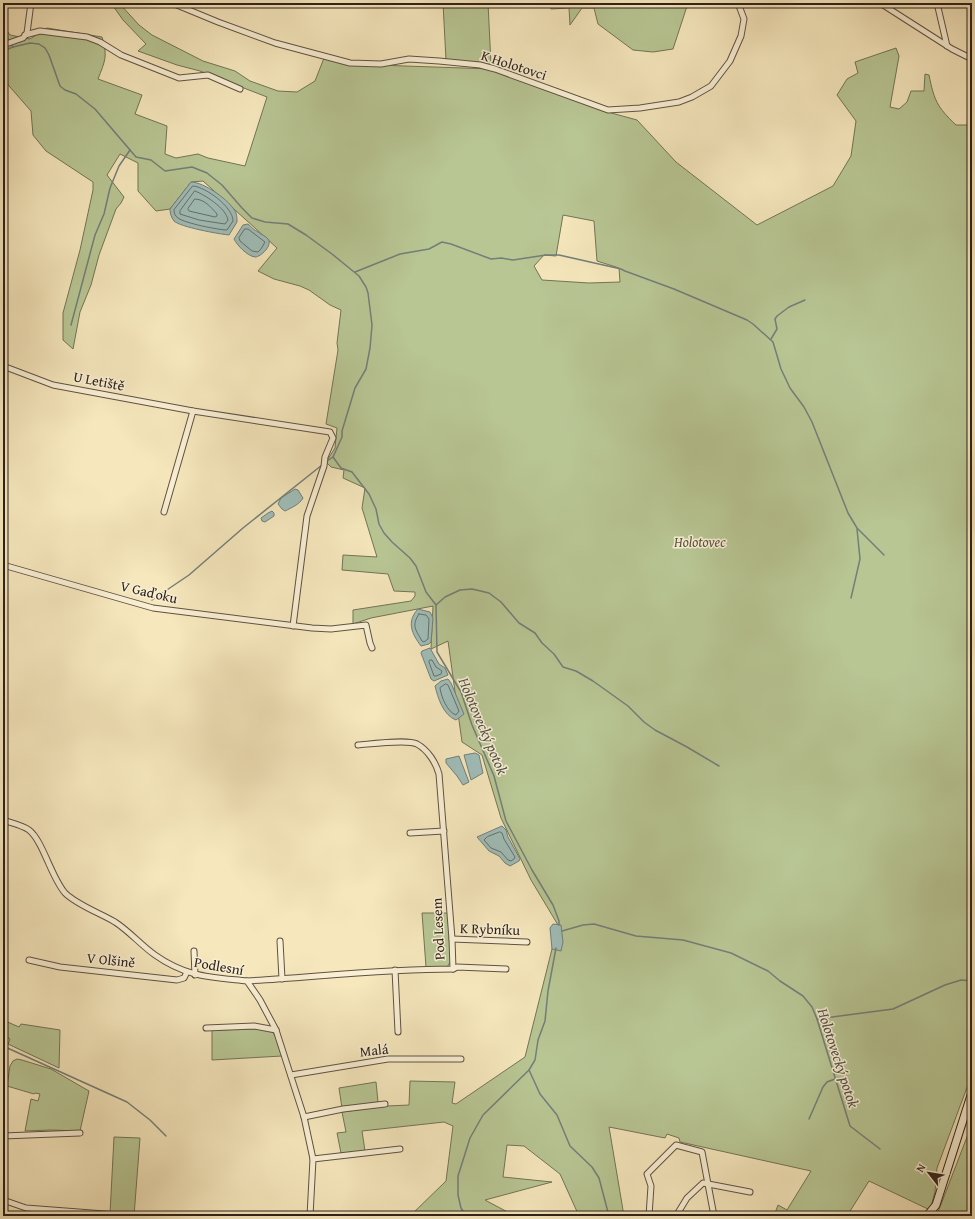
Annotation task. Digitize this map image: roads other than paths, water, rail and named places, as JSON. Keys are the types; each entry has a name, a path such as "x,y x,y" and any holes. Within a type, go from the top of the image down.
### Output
{"street":[{"path":"3,45 23,38 27,33 31,3"},
{"name":"K Holotovci","path":"172,3 225,25 300,51 350,63 381,64 409,59 480,65 495,69 608,110 640,108 679,102 692,97 711,86 730,61 741,36 744,20 738,3"},
{"path":"880,3 947,46 972,59"},
{"path":"938,3 947,46"},
{"path":"25,35 40,31 87,37 100,42 121,55 179,78 208,75 240,89"},
{"name":"U Letiště","path":"3,366 53,385 193,411 330,432 333,438 325,457 324,466 307,516 293,626"},
{"path":"164,512 193,411"},
{"name":"V Gaďoku","path":"3,565 153,608 293,626 331,629 366,624 372,648"},
{"name":"Pod Lesem","path":"247,981 395,970 452,968 452,939 444,831 439,774 434,761 427,752 416,744 408,742 358,745"},
{"name":"Podlesní","path":"3,820 29,830 36,839 65,893 118,925 170,965 195,975 247,981 260,1000 276,1030 304,1117 313,1159 310,1216"},
{"path":"410,833 444,831"},
{"name":"K Rybníku","path":"452,939 527,942"},
{"path":"280,941 282,979"},
{"path":"194,951 195,975"},
{"name":"V Olšině","path":"29,960 60,967 177,980 184,978 187,972"},
{"path":"452,968 506,968"},
{"path":"395,970 398,1032"},
{"path":"206,1028 254,1026 276,1030"},
{"name":"Malá","path":"291,1075 388,1059 461,1059"},
{"path":"927,1216 936,1205 972,1092"},
{"path":"304,1117 343,1109 385,1104"},
{"path":"3,1136 80,1133"},
{"path":"649,1216 651,1186 647,1174 676,1145 702,1152 714,1216"},
{"path":"313,1159 400,1149"},
{"path":"676,1216 687,1198 703,1183 750,1192"},
{"path":"3,1200 26,1208 131,1216"}],"water":[{"path":"191,182 203,185 210,189 223,198 233,208 236,214 237,222 229,235 191,228 174,221 170,209"},
{"path":"248,224 266,237 269,241 266,250 255,257 240,247 234,239 243,225"},
{"path":"295,489 298,490 303,498 298,504 285,511 278,504 281,498"},
{"path":"272,511 274,516 265,522 262,521 261,518"},
{"path":"418,609 430,612 433,618 431,642 421,646 415,637 411,623 414,614"},
{"path":"430,648 439,664 445,668 448,675 434,681 431,679 421,653 422,651"},
{"path":"448,679 464,714 456,720 451,718 444,710 435,686 441,681"},
{"path":"475,753 479,755 483,773 471,780 464,755"},
{"path":"459,756 469,782 463,785 446,763 446,759"},
{"path":"502,826 506,830 508,837 520,859 510,866 499,856 489,851 477,837"},
{"path":"553,924 561,925 563,942 561,951 552,949 550,928"}],"waterway":[{"name":"Holotovecký potok","path":"3,32 13,47 30,43 39,44 45,48 60,86 65,90 76,94 95,109 136,157 151,160 165,171 192,167 207,173 222,185 252,218 265,222 288,224 332,254 359,276 366,287 372,325 366,369 355,388 342,431 342,437 333,457 341,468 352,472 369,494 376,509 379,524 384,533 410,558 416,566 426,592 436,605 437,652 461,692 472,725 494,776 506,821 532,870 553,905 559,925"},
{"path":"3,51 13,47"},
{"path":"71,325 95,235 104,214 110,188 119,166 130,150"},
{"path":"355,272 400,254 429,249 442,242 491,259 501,258 513,260 546,255 559,255 621,269 674,289 747,320 773,342 781,369 790,388 804,407 812,422 848,513 857,528 884,555"},
{"path":"771,339 777,329 775,319 777,316 789,307 805,300"},
{"name":"Holotovecký potok","path":"327,461 333,457"},
{"path":"152,600 189,575 243,528 322,465"},
{"path":"851,598 860,559 857,529"},
{"path":"436,605 445,597 460,590 472,589 489,593 501,602 519,623 535,633 542,643 554,654 563,667 576,671 593,681 628,706 644,722 655,730 719,766"},
{"name":"Holotovecký potok","path":"562,931 583,925 594,924 636,936 683,940 731,953 768,971 803,996 812,1007 850,1126 880,1149"},
{"path":"466,1216 461,1208 458,1195 458,1176 470,1138 483,1115 529,1070 535,1060 538,1040 545,1021 548,991 556,948"},
{"path":"817,1019 893,1009 945,985 961,980 972,981"},
{"path":"3,1046 127,1102 150,1120 166,1136"},
{"path":"529,1070 540,1094 557,1115 570,1146 592,1167 599,1178 609,1216"},
{"path":"809,1119 823,1087 827,1082 835,1079"}],"park label":[{"name":"Holotovec","path":"700,542"}]}
